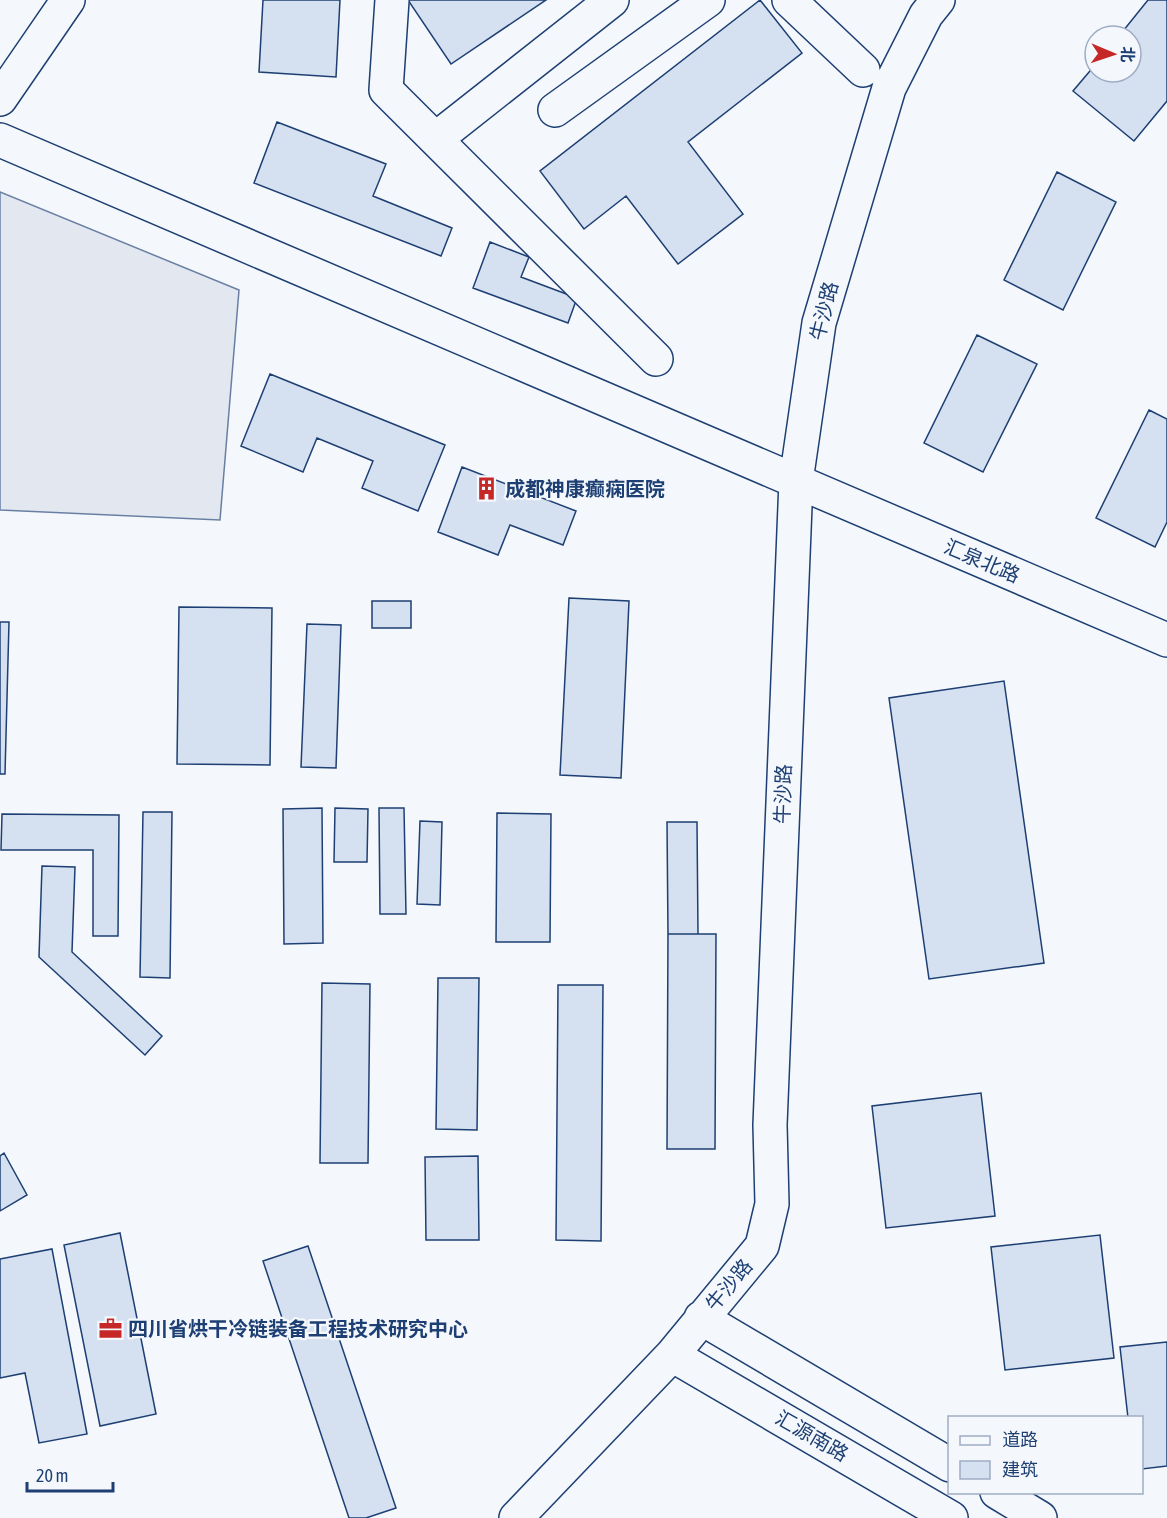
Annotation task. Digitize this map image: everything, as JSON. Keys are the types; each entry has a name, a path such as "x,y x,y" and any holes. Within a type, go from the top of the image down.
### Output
{"street":[{"path":"0,99 68,0"},
{"path":"392,0 386,90 656,359"},
{"path":"436,138 612,0"},
{"path":"555,110 708,0"},
{"path":"789,0 863,70"},
{"name":"牛沙路","path":"516,1518 672,1355 762,1246 772,1204 770,1125 796,481 819,323 889,88 926,15 938,0"},
{"name":"汇泉北路","path":"0,140 1167,640"},
{"path":"701,1318 948,1464"},
{"name":"汇源南路","path":"672,1355 951,1518"},
{"path":"1000,1494 1040,1518"}],"shaded area":[{"path":"0,192 239,290 220,520 0,510"}],"building":[{"path":"263,0 340,0 336,77 259,72"},
{"path":"408,0 546,0 451,64"},
{"path":"760,0 802,53 688,142 743,214 678,264 626,196 584,229 540,171"},
{"path":"1148,0 1167,0 1167,101 1134,141 1073,91 1083,79 1083,84 1143,84 1143,24 1129,24"},
{"path":"277,122 386,164 373,196 452,228 441,256 254,183"},
{"path":"1057,172 1116,202 1063,310 1004,280"},
{"path":"490,242 529,257 521,277 577,298 568,323 473,288"},
{"path":"977,335 1037,364 983,472 924,443"},
{"path":"270,374 445,445 418,511 362,488 373,461 317,438 303,472 241,446"},
{"path":"1149,410 1167,419 1167,522 1155,547 1096,518"},
{"name":"成都神康癫痫医院","path":"462,467 576,511 563,545 510,525 498,555 438,532"},
{"path":"569,598 629,601 621,778 560,775"},
{"path":"372,601 411,601 411,628 372,628"},
{"path":"179,607 272,608 270,765 177,764"},
{"path":"0,622 9,622 5,774 0,774"},
{"path":"307,624 341,625 336,768 301,767"},
{"path":"1004,681 1044,963 929,979 889,698"},
{"path":"322,808 323,943 284,944 283,809"},
{"path":"335,808 368,809 367,862 334,862"},
{"path":"379,808 404,808 406,914 380,914"},
{"path":"143,812 172,812 170,978 140,977"},
{"path":"497,813 551,814 550,942 496,942"},
{"path":"2,814 119,815 118,936 93,936 93,850 1,850"},
{"path":"420,821 442,822 440,905 417,904"},
{"path":"667,822 697,822 698,934 668,934"},
{"path":"42,866 75,867 72,952 162,1036 145,1055 39,957"},
{"path":"668,934 716,934 715,1149 667,1149"},
{"path":"438,978 479,978 477,1130 436,1129"},
{"path":"322,983 370,984 368,1163 320,1163"},
{"path":"558,985 603,985 601,1241 556,1240"},
{"path":"981,1093 995,1216 886,1228 872,1106"},
{"path":"4,1153 27,1195 0,1211 0,1156"},
{"path":"478,1156 479,1240 426,1240 425,1157"},
{"name":"四川省烘干冷链装备工程技术研究中心","path":"120,1233 156,1414 100,1426 64,1245"},
{"path":"1100,1235 1114,1358 1005,1370 991,1247"},
{"path":"308,1246 396,1508 366,1518 349,1518 263,1261"},
{"path":"52,1249 87,1434 39,1443 25,1373 0,1378 0,1259"},
{"path":"1167,1342 1167,1466 1143,1469 1143,1416 1128,1416 1120,1347"}],"place":[{"name":"成都神康癫痫医院","path":"487,489"},
{"name":"四川省烘干冷链装备工程技术研究中心","path":"110,1329"}]}
